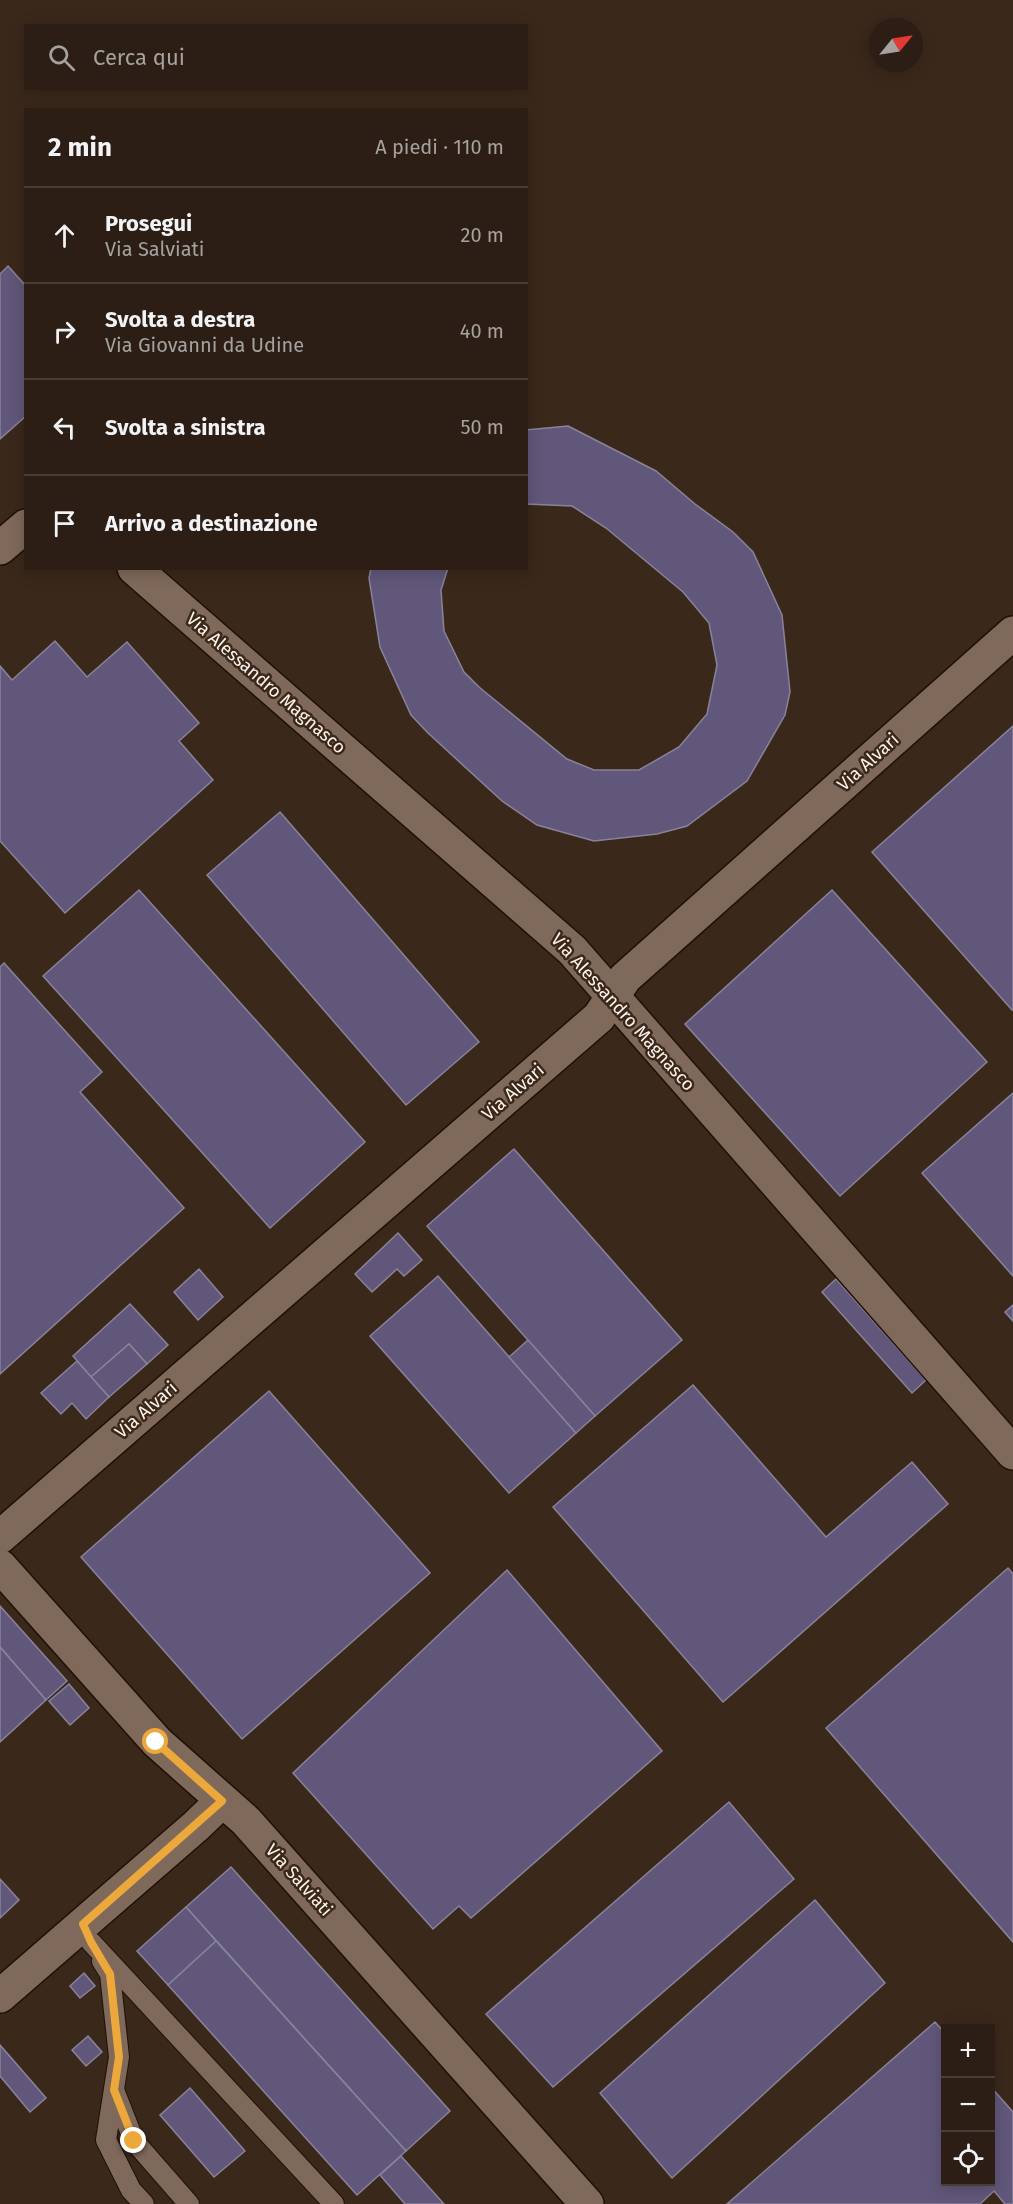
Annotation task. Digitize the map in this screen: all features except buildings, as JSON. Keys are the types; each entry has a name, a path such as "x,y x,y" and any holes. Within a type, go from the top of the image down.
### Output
{"street":[{"path":"0,548 24,528"},
{"name":"Via Alessandro Magnasco","path":"136,570 572,950 1013,1453"},
{"name":"Via Alvari","path":"0,1537 599,1017 625,978 1013,633"},
{"name":"Via Salviati","path":"0,1566 156,1742 246,1821 262,1838 587,2204"},
{"path":"0,1996 87,1933 222,1801"}],"lane":[{"path":"87,1933 110,1974 119,2057 106,2140 131,2190 144,2204"},
{"path":"87,1933 334,2204"},
{"path":"114,2090 134,2141 189,2204"}],"route":[{"path":"134,2141 114,2090 119,2057 110,1974 83,1924 222,1801 156,1742"}]}
